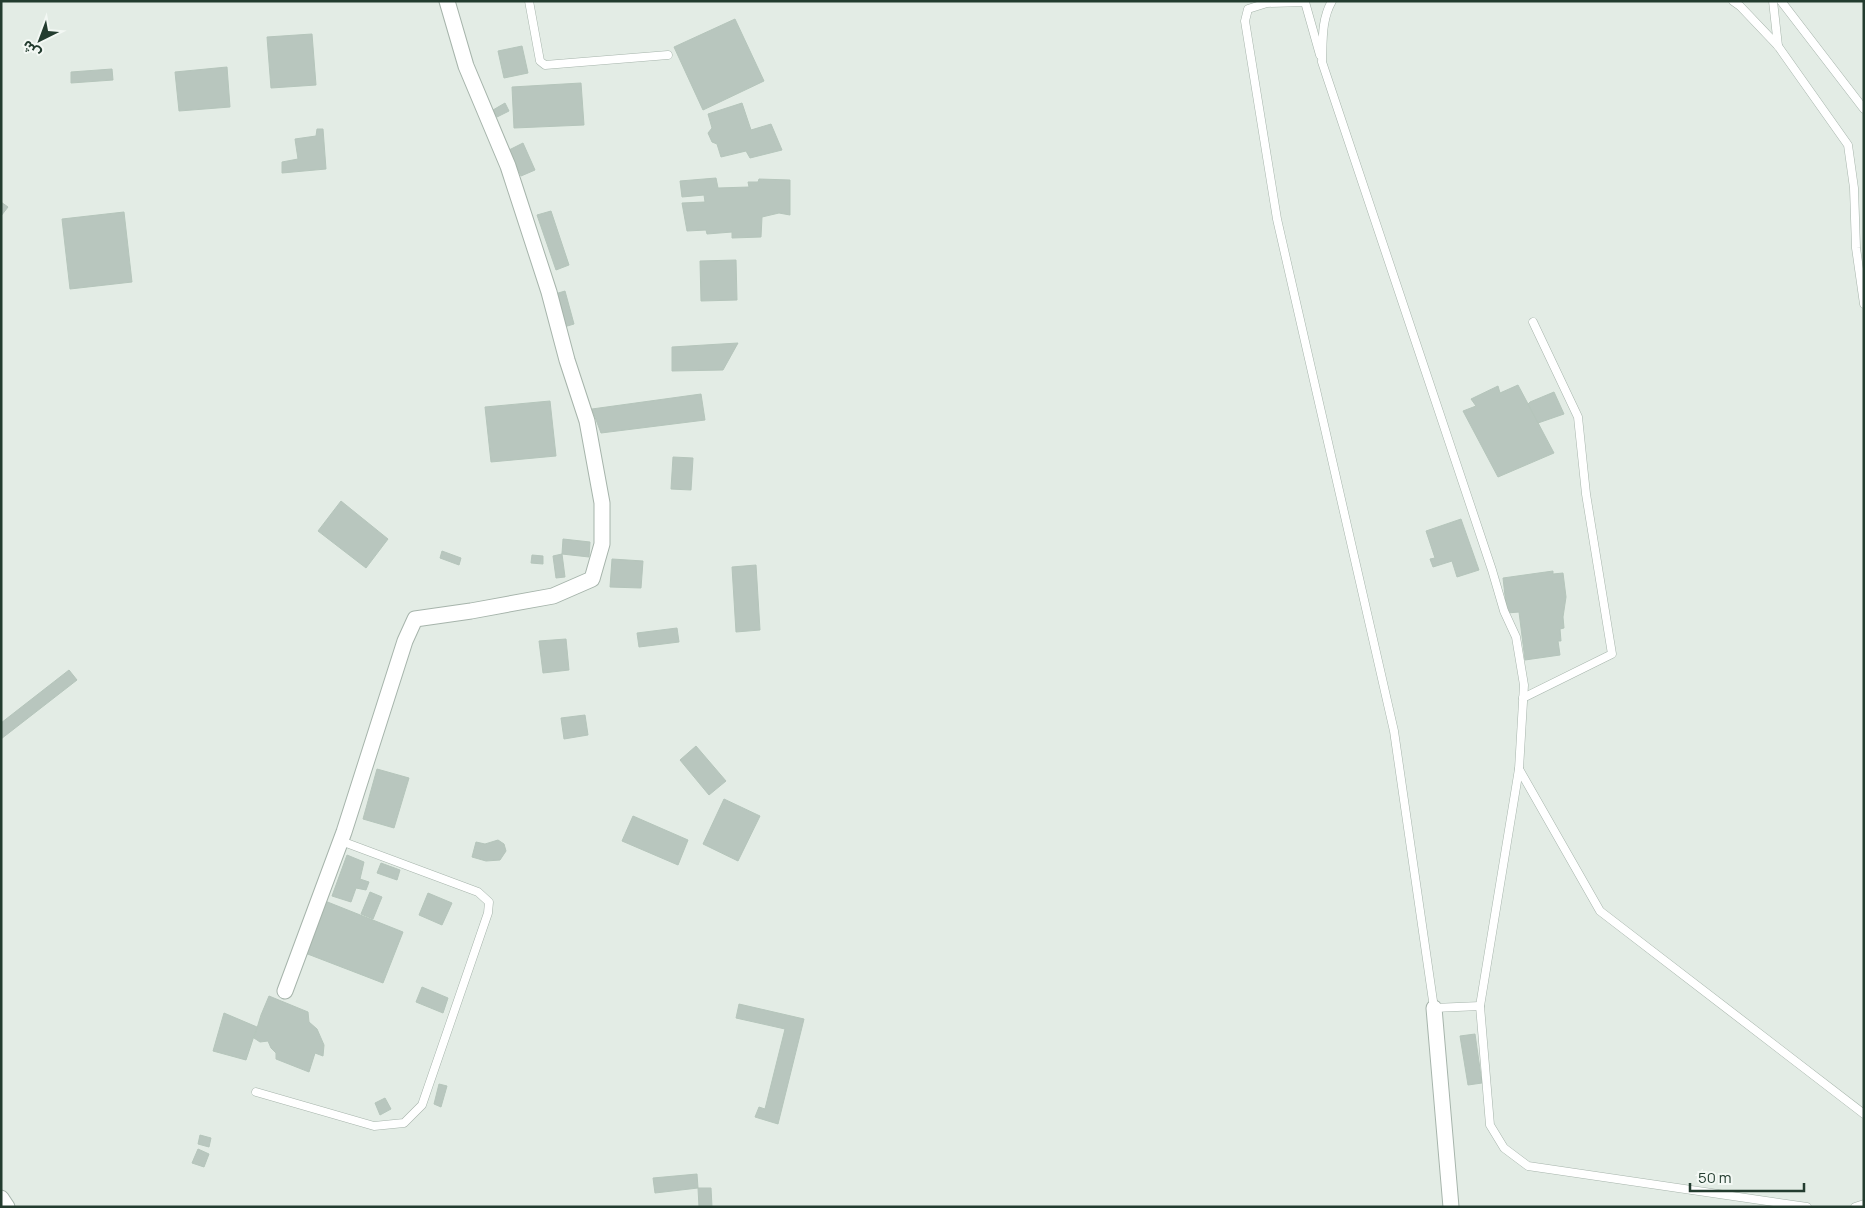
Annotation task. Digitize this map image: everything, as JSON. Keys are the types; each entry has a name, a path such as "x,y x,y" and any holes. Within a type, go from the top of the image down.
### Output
{"street":[{"path":"285,991 341,841 405,642 415,619 553,596 592,579 602,544 602,503 587,421 567,360 549,292 508,166 466,66 447,1"},
{"path":"1434,1008 1451,1207"},
{"path":"1,1198 7,1207"}],"lane":[{"path":"529,1 540,62 545,65 668,55"},
{"path":"1322,62 1323,29 1326,11 1332,1"},
{"path":"1733,1 1778,46 1848,146 1854,188 1856,248 1864,304"},
{"path":"1773,1 1778,46"},
{"path":"1781,1 1864,109"},
{"path":"1480,1006 1434,1008 1394,731 1277,219 1245,21 1248,9 1266,3 1305,2 1322,62 1492,570 1504,611 1516,637 1524,685 1519,769 1480,1006 1490,1125 1504,1148 1528,1166 1807,1207"},
{"path":"1523,698 1612,654 1586,494 1578,417 1533,322"},
{"path":"1519,769 1600,911 1864,1114"},
{"path":"256,1092 374,1126 404,1123 422,1105 488,913 489,902 478,892 341,841"},
{"path":"1855,1207 1864,1204"}],"building":[{"path":"735,19 764,81 703,110 674,47"},
{"path":"312,34 316,85 271,88 267,37"},
{"path":"522,46 528,73 504,78 498,51"},
{"path":"227,67 230,107 179,111 175,72"},
{"path":"112,69 113,80 71,83 71,72"},
{"path":"581,83 584,125 514,128 512,87"},
{"path":"505,103 509,111 497,117 493,110"},
{"path":"742,103 751,130 771,124 782,150 750,158 746,151 721,157 717,144 712,142 708,133 712,128 708,114"},
{"path":"317,129 323,129 326,169 282,173 282,162 298,159 295,139 316,136"},
{"path":"523,143 535,170 521,176 509,150"},
{"path":"716,178 718,188 749,187 748,182 758,182 759,179 790,180 790,215 779,213 762,217 761,237 732,238 732,232 707,234 706,230 687,231 682,203 705,202 704,195 682,197 680,181"},
{"path":"1,202 8,207 1,216"},
{"path":"551,211 569,265 556,270 537,215"},
{"path":"124,212 132,282 70,289 62,219"},
{"path":"736,260 737,300 701,301 700,261"},
{"path":"565,291 574,324 564,327 555,294"},
{"path":"738,343 723,370 672,371 672,347"},
{"path":"1518,385 1554,453 1498,477 1463,411 1476,406 1471,399 1498,386 1500,393"},
{"path":"1554,392 1564,414 1538,423 1528,404"},
{"path":"701,394 705,420 601,433 592,409"},
{"path":"550,401 556,456 491,462 485,407"},
{"path":"673,457 693,458 691,490 671,489"},
{"path":"341,501 388,539 366,568 318,531"},
{"path":"1461,519 1479,570 1457,577 1452,561 1433,567 1430,559 1435,558 1426,531"},
{"path":"563,539 590,542 589,557 562,554"},
{"path":"442,551 461,558 459,565 440,558"},
{"path":"562,554 565,577 556,578 553,556"},
{"path":"532,555 543,556 543,564 531,563"},
{"path":"612,559 643,561 641,588 610,587"},
{"path":"756,565 760,630 736,632 732,567"},
{"path":"1553,571 1553,574 1563,573 1566,597 1563,617 1564,628 1560,629 1561,641 1558,641 1560,655 1525,660 1519,612 1507,613 1503,578"},
{"path":"677,628 679,642 639,647 637,633"},
{"path":"566,639 569,670 543,673 539,641"},
{"path":"69,670 77,680 1,739 1,723"},
{"path":"585,715 588,735 564,739 561,718"},
{"path":"696,746 726,781 709,795 680,760"},
{"path":"377,769 409,778 394,828 363,819"},
{"path":"724,799 760,816 738,861 703,844"},
{"path":"633,816 688,840 678,865 622,841"},
{"path":"498,840 504,844 506,851 500,860 486,861 472,857 476,842 485,844"},
{"path":"347,855 364,862 360,879 369,882 366,890 356,888 351,902 332,896"},
{"path":"381,863 400,870 397,880 377,873"},
{"path":"370,892 382,897 373,919 361,914"},
{"path":"428,893 452,903 442,925 419,915"},
{"path":"325,901 403,932 383,983 305,953"},
{"path":"422,987 448,998 443,1013 416,1002"},
{"path":"269,996 308,1012 309,1022 317,1029 324,1045 323,1056 315,1053 309,1072 276,1059 276,1053 268,1041 260,1042 254,1038"},
{"path":"739,1004 804,1019 778,1124 755,1117 759,1107 765,1109 785,1029 736,1018"},
{"path":"224,1013 257,1027 246,1060 213,1051"},
{"path":"1475,1034 1482,1083 1468,1085 1460,1036"},
{"path":"439,1084 447,1086 441,1107 434,1104"},
{"path":"385,1098 391,1109 380,1115 375,1103"},
{"path":"200,1135 211,1138 209,1147 198,1144"},
{"path":"198,1149 209,1154 204,1167 192,1163"},
{"path":"697,1174 698,1188 655,1193 653,1178"},
{"path":"698,1188 711,1188 712,1207 699,1207"}]}
